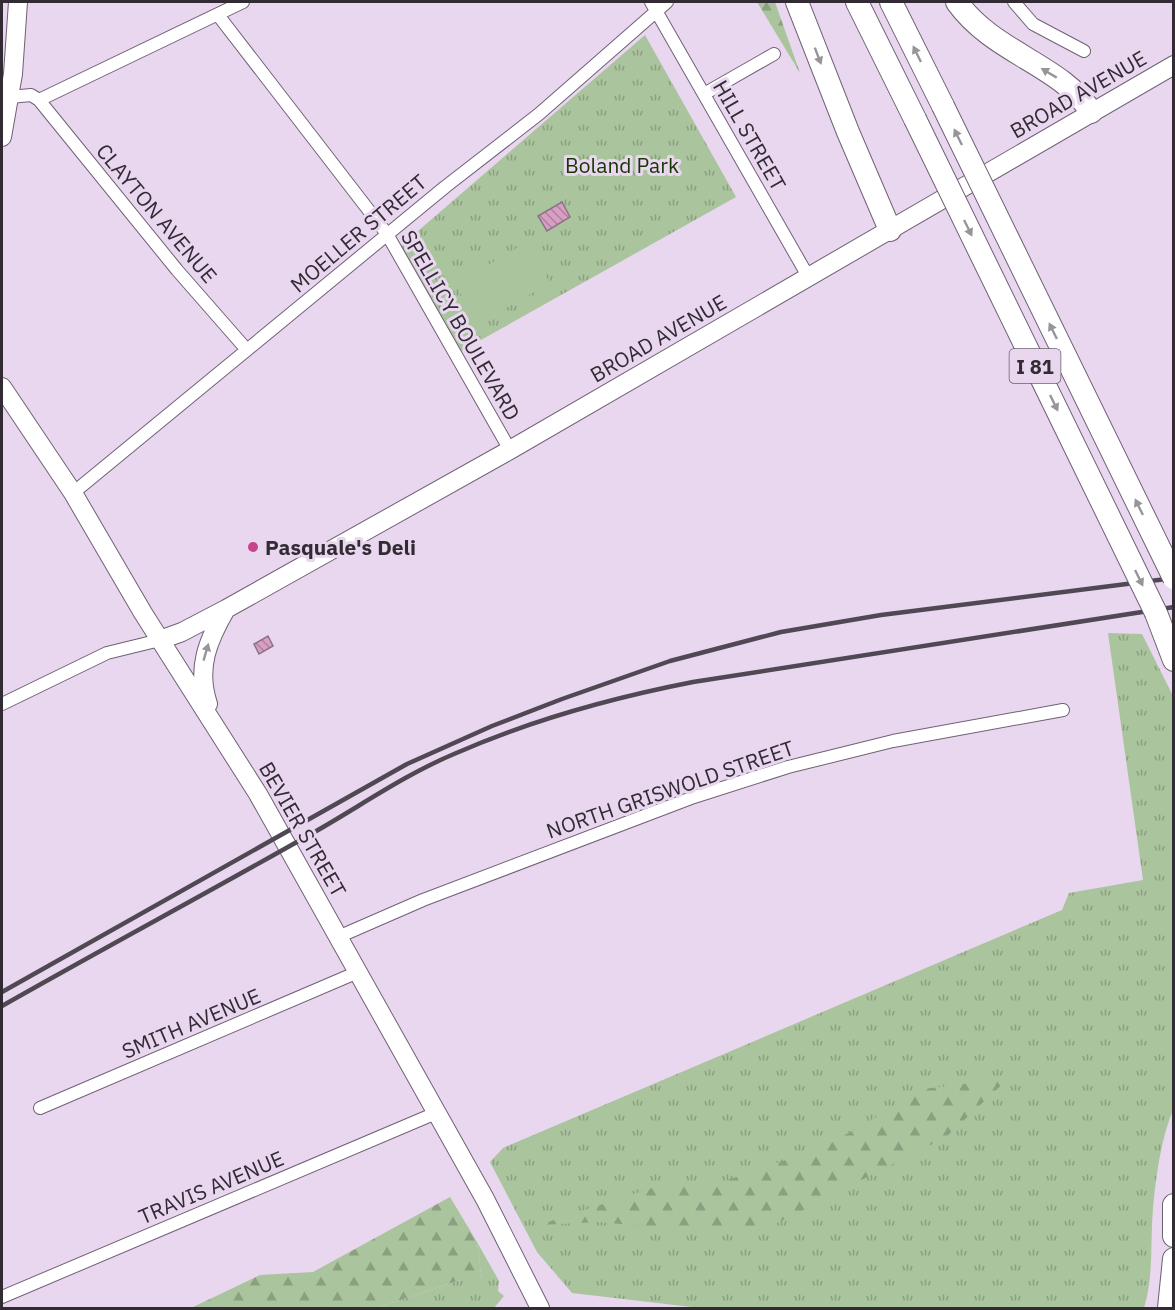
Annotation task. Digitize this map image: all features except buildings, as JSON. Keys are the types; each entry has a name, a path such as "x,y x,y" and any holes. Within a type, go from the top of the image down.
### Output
{"highway":[{"path":"797,2 848,132 890,230"},
{"name":"I 81","path":"857,2 1173,649"},
{"name":"I 81","path":"891,2 1173,578"},
{"path":"957,2 984,32 1067,86 1091,112"},
{"path":"1156,613 1173,660"},
{"path":"1173,1205 1173,1236"},
{"path":"1169,1308 1173,1259"}],"main road":[{"path":"2,136 10,97 18,2"},
{"name":"BROAD AVENUE","path":"160,640 182,632 226,609 510,450 1173,65"},
{"name":"BEVIER STREET","path":"2,387 73,493 160,640 258,794 485,1199 540,1308"},
{"path":"218,728 203,687 203,662 208,644 226,609"}],"street":[{"path":"10,97 31,95 39,100 243,2"},
{"name":"MOELLER STREET","path":"73,493 387,234 539,114 654,7 667,2"},
{"path":"1014,2 1033,24 1084,51"},
{"name":"HILL STREET","path":"654,7 809,278"},
{"name":"SPELLICY BOULEVARD","path":"218,15 387,234 510,450"},
{"path":"704,94 774,54"},
{"name":"CLAYTON AVENUE","path":"39,100 177,270 248,350"},
{"path":"2,704 107,653 160,640"},
{"name":"NORTH GRISWOLD STREET","path":"338,937 423,900 684,801 788,767 893,741 1063,710"},
{"name":"SMITH AVENUE","path":"40,1108 358,972"},
{"name":"TRAVIS AVENUE","path":"2,1297 436,1113"}],"green space":[{"path":"757,2 775,2 800,73"},
{"name":"Boland Park","path":"645,35 736,197 456,354 396,250"},
{"path":"527,242 550,283 478,324 455,284"},
{"path":"1108,633 1142,634 1174,698 1174,1108 1162,1144 1158,1170 1153,1208 1150,1271 1144,1308 700,1308 572,1293 537,1252 490,1162 503,1148 1062,910 1069,893 1143,880"},
{"path":"1009,1078 946,1137 771,1226 664,1228 599,1222 539,1225 655,1187 719,1183 826,1146 924,1089"},
{"path":"450,1197 477,1242 482,1280 460,1280 377,1308 191,1308 260,1275 313,1272"},
{"path":"477,1242 499,1281 498,1291 504,1296 494,1308 377,1308 460,1280 482,1280"}],"railway":[{"path":"2,992 407,764 492,726 562,699 670,661 781,632 881,615 1174,578"},
{"path":"2,1006 311,834 435,762 542,720 632,695 693,682 1174,607"}],"place":[{"name":"Pasquale's Deli","path":"253,547"}]}
